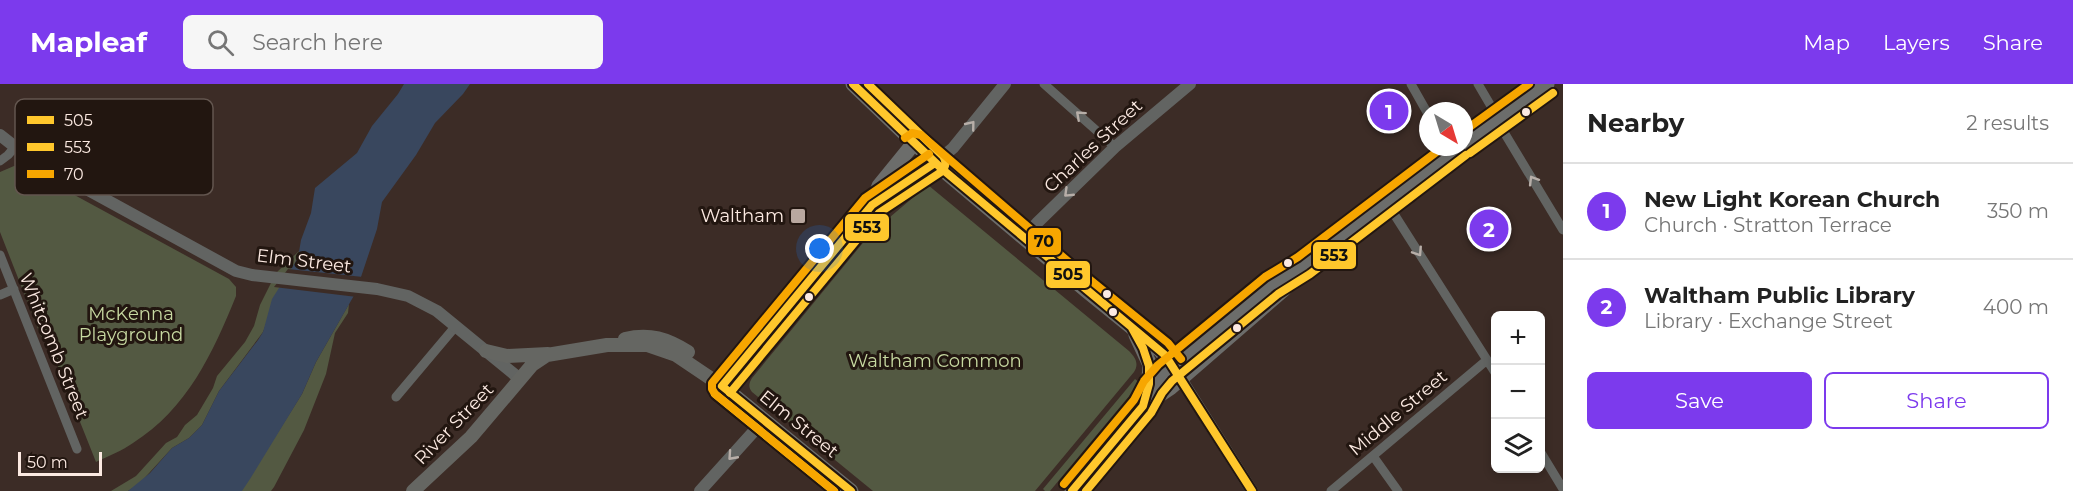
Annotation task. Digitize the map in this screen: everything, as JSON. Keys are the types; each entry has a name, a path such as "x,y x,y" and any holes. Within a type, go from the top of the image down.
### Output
{"main road":[{"path":"853,84 935,163 1161,351 1181,379"},
{"path":"1473,137 1547,84"},
{"path":"872,205 879,186 914,143"},
{"path":"1072,491 1143,406 1156,382 1173,366 1272,285 1304,266 1444,156"},
{"path":"722,386 872,205 935,163"},
{"path":"1143,406 1181,379 1283,290 1304,266"},
{"path":"1131,327 1150,365 1150,385 1143,406"},
{"name":"Elm Street","path":"520,380 538,360 553,354 600,346 632,344 662,349 676,355 722,386 851,491"},
{"path":"486,351 503,356 553,354"},
{"name":"River Street","path":"413,491 476,432 520,380"}],"street":[{"path":"935,163 955,145 1005,84"},
{"path":"1044,84 1115,147"},
{"name":"Charles Street","path":"1024,238 1115,147 1190,84"},
{"path":"1411,84 1421,102"},
{"path":"1478,84 1563,230"},
{"name":"Elm Street","path":"0,135 14,148"},
{"path":"0,161 14,148"},
{"name":"Elm Street","path":"96,195 221,264 242,273 398,292 418,300 456,327 520,380"},
{"path":"1387,203 1491,366"},
{"name":"Whitcomb Street","path":"0,255 77,448"},
{"path":"0,295 14,289"},
{"path":"396,397 456,327"},
{"name":"Middle Street","path":"1331,491 1487,360"},
{"path":"1181,379 1252,491"},
{"path":"700,491 764,420"},
{"path":"1372,456 1398,491"},
{"path":"1545,459 1563,489"}],"green space":[{"name":"McKenna Playground","path":"15,166 15,195 74,195 229,279 236,287 236,296 208,359 183,397 152,429 133,443 96,462 47,339 42,339 0,232 0,172"},
{"name":"Waltham Common","path":"928,185 1129,351 1136,361 1134,372 1035,491 873,491 750,388 752,378 871,233"},
{"path":"299,251 295,264 283,281 263,332 219,391 202,425 189,438 172,448 139,484 128,491 111,491 136,476 166,443 177,437 185,425 197,415 213,388 217,376 245,342 254,326 260,305 276,273"},
{"path":"349,304 348,313 335,333 326,374 304,430 274,487 271,491 241,491 302,394 316,362"},
{"path":"1135,379 1140,383 1050,491 1045,491 1043,489"}],"water":[{"path":"404,84 470,84 435,123 416,155 382,202 377,229 356,292 316,362 302,394 242,491 128,491 150,473 172,448 189,438 202,425 219,391 263,332 272,299 298,258 301,240 311,213 315,188 357,153 372,126"}],"pier":[{"path":"288,269 363,277 357,297 274,287"}],"transit line":[{"name":"505","path":"853,84 942,169 1165,355 1252,491"},
{"name":"553","path":"730,393 879,213 941,172 945,166 943,156 868,84"},
{"name":"70","path":"1473,124 1529,84"},
{"name":"553","path":"1473,151 1553,93"},
{"name":"70","path":"905,138 912,133 921,135 1078,270 1168,343 1181,359"},
{"name":"70","path":"834,491 715,394 712,383 865,198 929,154"},
{"name":"70","path":"1064,484 1134,400 1144,381 1158,365 1265,277 1298,257 1431,156"},
{"name":"553","path":"1086,491 1151,413 1172,381 1278,294 1310,274 1465,156"},
{"name":"505","path":"722,386 872,205 935,163"},
{"name":"505","path":"1072,491 1143,406 1149,384 1149,366 1143,348 1132,328"},
{"name":"505","path":"722,386 851,491"},
{"name":"553","path":"715,394 834,491"}],"place":[{"name":"New Light Korean Church","path":"1389,111"},
{"name":"Waltham","path":"798,216"},
{"name":"Waltham Public Library","path":"1489,229"}]}
